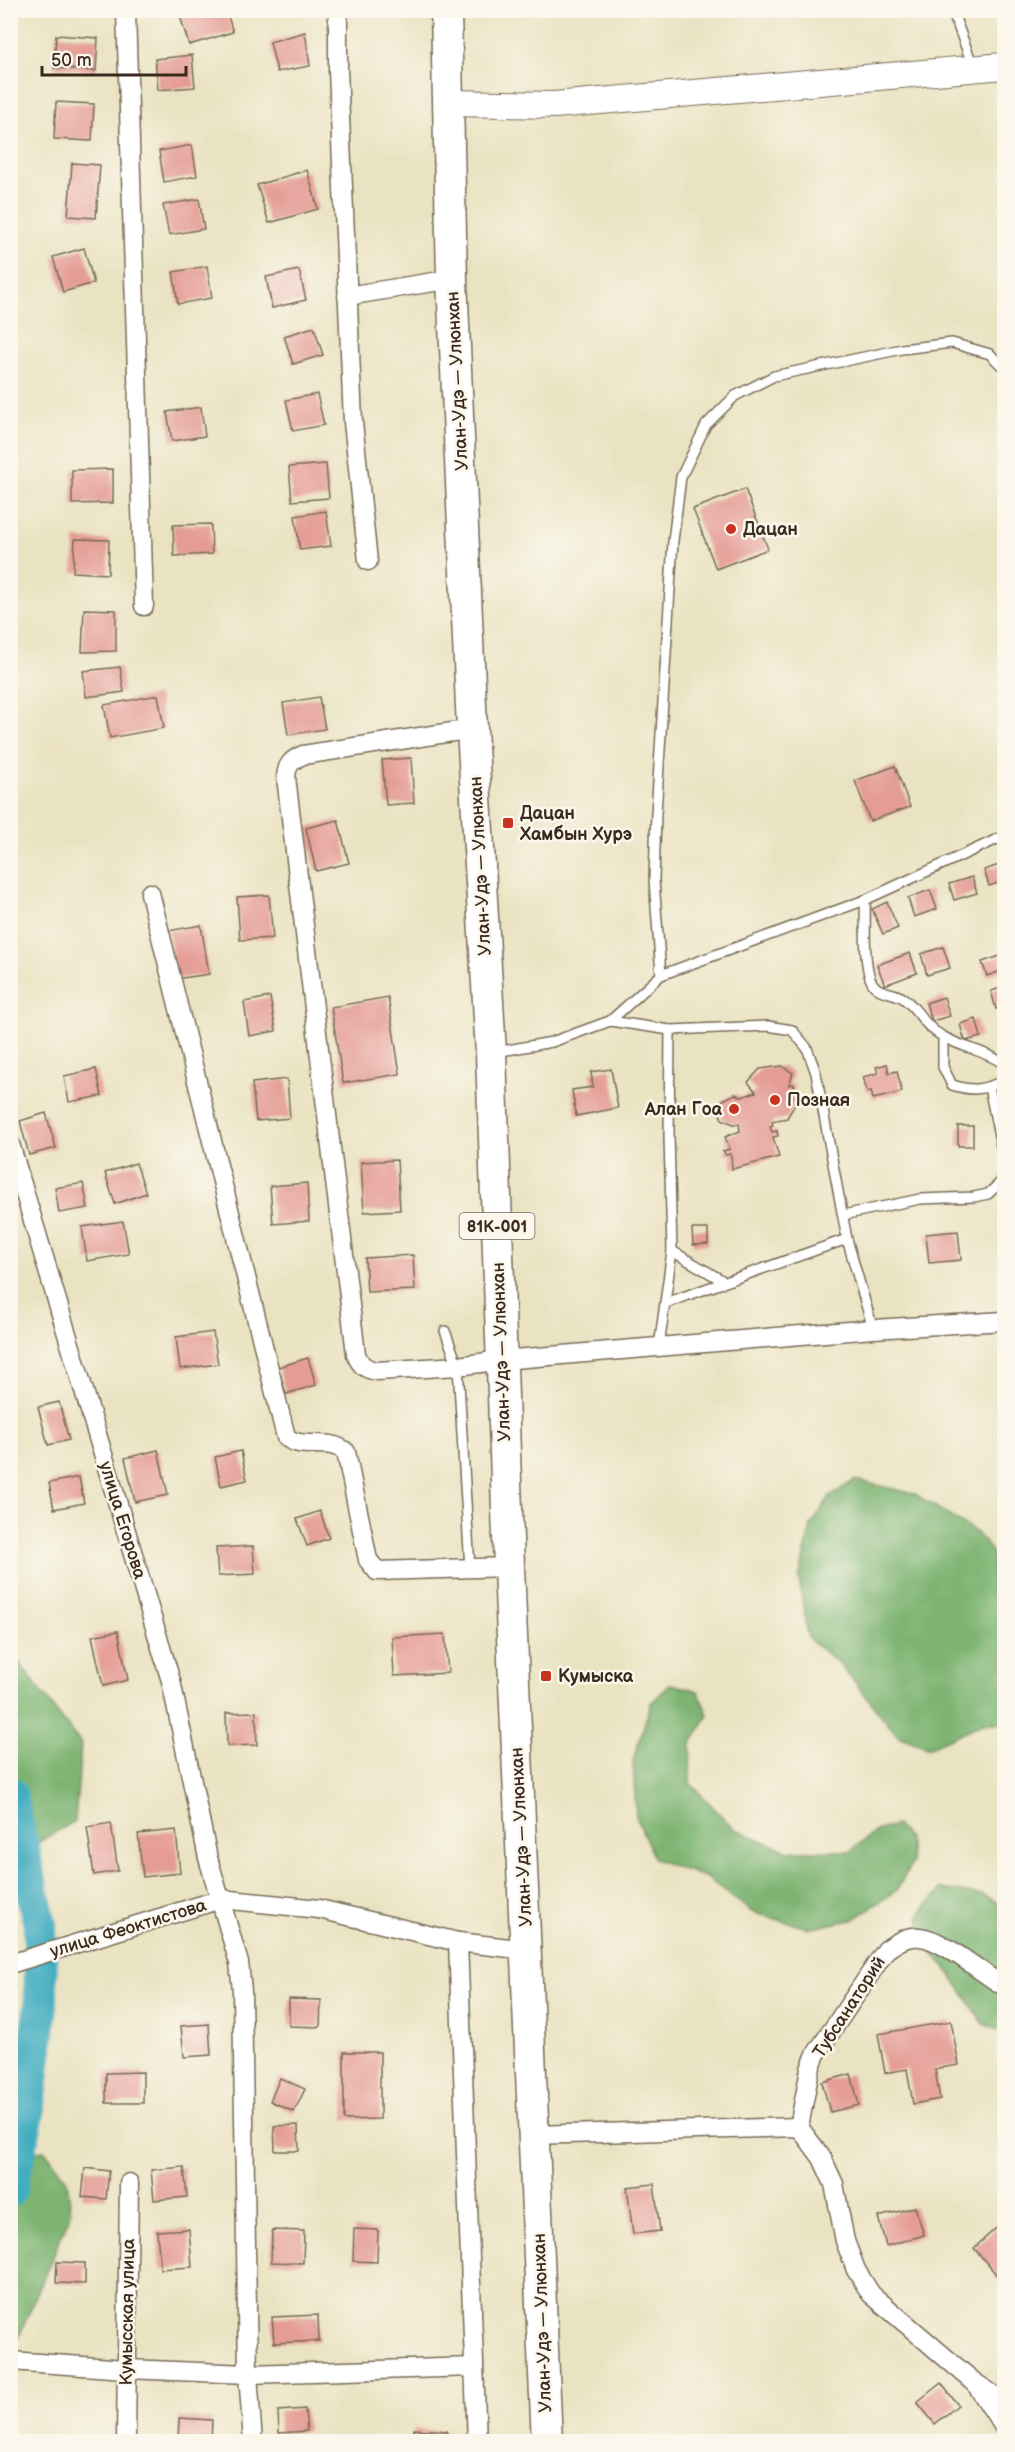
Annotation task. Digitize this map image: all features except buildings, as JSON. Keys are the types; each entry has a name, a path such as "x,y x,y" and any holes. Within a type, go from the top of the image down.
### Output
{"main road":[{"name":"Улан-Удэ — Улюнхан","path":"446,10 452,279 472,729 491,1053 509,1567 547,2442"}],"street":[{"path":"126,10 144,606"},
{"path":"339,10 338,70 353,423 368,561"},
{"path":"449,103 554,105 607,102 1005,66"},
{"path":"347,296 452,279"},
{"path":"472,729 303,755 294,759 287,767 286,777 356,1354 360,1363 367,1370 377,1371 458,1366 502,1360 1002,1318"},
{"path":"150,892 283,1432 290,1441 335,1446 346,1452 368,1560 377,1571 509,1567"},
{"name":"улица Егорова","path":"11,1150 171,1681 208,1858 239,1963 242,1991 249,2374 253,2442"},
{"name":"улица Феоктистова","path":"10,1964 221,1899 319,1909 458,1942 526,1950"},
{"name":"Тубсанаторий","path":"799,2127 810,2069 816,2054 886,1950 902,1940 919,1936 935,1941 1005,1986"},
{"path":"458,1942 477,2442"},
{"path":"534,2134 799,2127 822,2158 834,2184 845,2241 856,2270 871,2294 974,2382 1005,2402"},
{"name":"Кумысская улица","path":"126,2442 129,2183"},
{"path":"10,2361 249,2374 474,2367"},
{"path":"974,2382 1005,2427"}],"lane":[{"path":"952,10 974,68"},
{"path":"661,975 654,880 673,541 681,477 706,425 735,396 774,376 902,349 952,343 990,354 1005,368"},
{"path":"491,1053 552,1042 610,1021 661,975 865,900 1005,836"},
{"path":"865,900 867,966 875,988 883,993 899,996 910,1004 927,1027 943,1037 994,1056 1005,1064"},
{"path":"610,1021 670,1030 768,1026 792,1030 807,1048 816,1073 847,1239 873,1329"},
{"path":"659,1347 672,1251 669,1136 670,1030"},
{"path":"943,1037 943,1067 952,1084 969,1090 989,1087 1005,1080"},
{"path":"994,1056 1005,1054"},
{"path":"989,1087 1005,1160"},
{"path":"843,1215 920,1199 974,1197 988,1194 1001,1182 1005,1170"},
{"path":"666,1304 847,1239"},
{"path":"672,1251 725,1282"},
{"path":"445,1330 458,1366 470,1569"}],"green space":[{"path":"855,1480 915,1494 975,1532 992,1551 993,1595 1004,1623 1004,1723 983,1723 929,1748 898,1736 841,1665 808,1638 799,1579 811,1526 830,1496"},
{"path":"11,1652 81,1744 75,1821 32,1846 11,1838"},
{"path":"671,1684 698,1691 708,1715 691,1745 690,1783 734,1829 788,1851 850,1851 876,1831 896,1825 909,1839 912,1862 897,1890 853,1920 807,1928 752,1912 707,1878 654,1859 636,1816 633,1761 651,1703"},
{"path":"941,1889 983,1895 1004,1906 1004,2033 984,2024 946,1968 922,1942 919,1915"},
{"path":"44,2150 67,2180 71,2213 11,2356 11,2168 16,2155"}],"waterway":[{"path":"10,1794 40,1925 41,2004 28,2113 10,2190"}],"place":[{"name":"Дацан","path":"731,529"},
{"name":"Дацан Хамбын Хурэ","path":"508,823"},
{"name":"Позная","path":"775,1100"},
{"name":"Алан Гоа","path":"734,1109"},
{"name":"Кумыска","path":"546,1676"}]}
